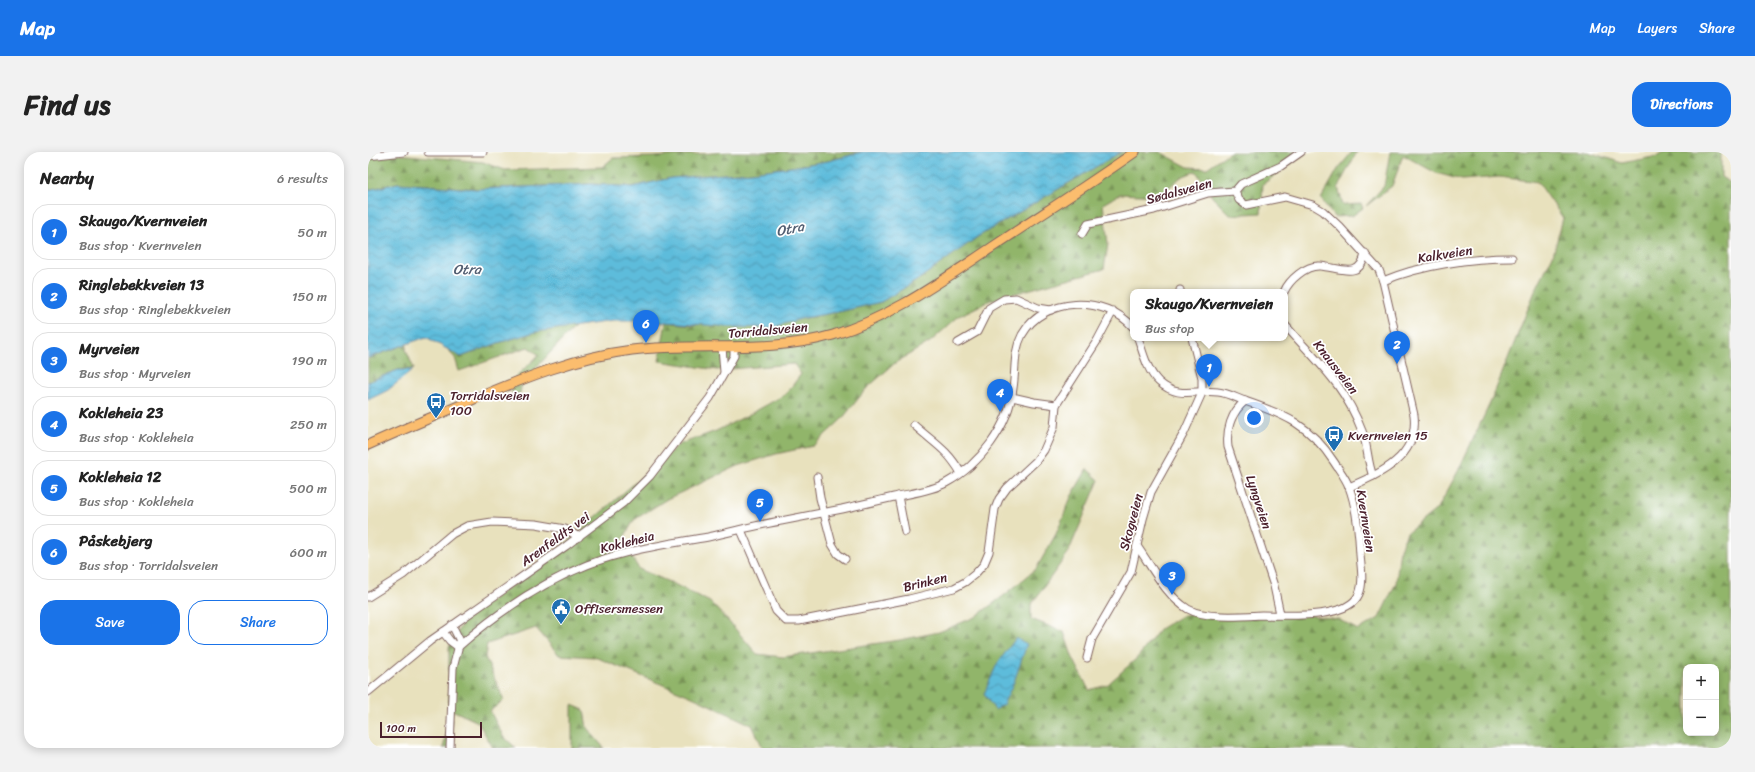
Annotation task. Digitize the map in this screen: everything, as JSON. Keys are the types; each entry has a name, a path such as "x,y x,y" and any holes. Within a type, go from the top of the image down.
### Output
{"main road":[{"name":"Torridalsveien","path":"368,445 501,388 573,362 631,350 781,344 826,337 848,330 886,313 932,288 1135,152"}],"street":[{"path":"368,156 404,152"},
{"path":"428,152 483,152"},
{"path":"1301,152 1281,166 1241,184 1235,191 1239,200 1246,205 1285,197 1313,204 1323,211 1365,253 1379,270 1383,281 1389,312 1408,387 1414,426 1411,442 1397,462 1373,476 1349,487"},
{"name":"Sødalsveien","path":"1082,234 1088,224 1100,220 1154,210 1208,193 1235,191"},
{"path":"1286,289 1290,282 1297,276 1315,266 1346,270 1357,269 1362,263 1365,253"},
{"name":"Kalkveien","path":"1383,281 1444,264 1512,258"},
{"name":"Kokleheia","path":"958,343 977,332 989,308 1004,299 1016,298 1038,308 1052,310"},
{"name":"Kokleheia","path":"458,647 492,618 523,597 552,580 588,564 629,552 741,530 939,486 961,473 979,458 988,447 998,430 1012,397 1018,345 1031,324 1052,310 1068,306 1087,304 1113,311 1122,316 1130,324"},
{"name":"Brinken","path":"741,530 776,611 786,621 799,621 954,588 970,579 984,564 991,545 996,509 999,499 1007,488 1036,461 1044,450 1054,427 1056,405 1097,341 1113,311"},
{"name":"Knausveien","path":"1288,328 1325,368 1346,396 1365,437 1373,476"},
{"path":"1139,341 1150,369 1159,382 1171,390 1184,394 1202,393 1202,378 1193,341"},
{"path":"722,347 724,372"},
{"name":"Arenfeldts vei","path":"368,692 452,625 579,537 623,503 650,476 710,398 720,383 724,372 734,356 734,347"},
{"name":"Kvernveien","path":"1137,546 1175,599 1191,611 1226,615 1308,614 1337,610 1351,604 1358,595 1361,583 1359,546 1349,487 1322,444 1305,428 1276,411 1224,393 1202,393"},
{"name":"Skogveien","path":"1087,658 1092,638 1131,572 1143,519 1151,492 1186,429 1202,393"},
{"path":"1012,397 1056,405"},
{"name":"Lyngveien","path":"1245,401 1238,408 1229,425 1227,439 1228,447 1274,586 1280,614"},
{"path":"914,425 944,449 954,460 961,473"},
{"path":"817,477 832,544 838,554 845,559"},
{"path":"898,496 905,532"},
{"path":"368,597 403,575 452,534 467,526 492,522 536,524 565,529 579,537"},
{"path":"450,748 453,668 460,641 452,625"},
{"path":"443,632 450,641 458,647"}],"green space":[{"path":"727,152 862,152 828,161 791,167 752,172 671,178 632,187 592,184 476,189 398,183 368,190 368,154 407,155 483,162 505,170 602,167 613,158"},
{"path":"1121,152 1160,152 1188,167 1207,168 1230,152 1307,152 1263,184 1261,213 1230,215 1213,198 1196,171 1181,177 1159,196 1120,194 1103,204 1108,244 1104,269 991,300 959,316 930,342 895,363 866,389 842,419 813,446 776,454 738,466 667,499 634,520 622,541 639,569 710,602 757,654 783,657 900,640 939,632 975,617 1036,569 1056,534 1071,497 1087,469 1099,480 1068,553 1031,605 1031,619 1064,632 1072,656 1089,690 1107,685 1137,658 1160,629 1183,615 1301,614 1338,619 1358,630 1379,618 1396,583 1400,549 1407,533 1438,508 1457,473 1491,401 1535,291 1553,255 1563,218 1538,182 1499,177 1462,180 1436,173 1403,155 1392,186 1366,206 1384,186 1390,152 1588,152 1622,163 1658,156 1664,152 1721,152 1721,177 1731,183 1731,748 763,748 752,725 690,696 595,657 559,655 536,628 487,644 485,657 504,700 490,711 503,736 516,748 493,748 478,722 452,710 449,748 443,748 449,725 449,647 463,622 558,550 678,445 716,431 786,394 801,374 794,364 717,370 659,361 666,322 691,325 804,318 881,302 916,281 979,236"},
{"path":"1352,152 1357,152 1338,187 1343,205 1361,204 1363,208 1352,216 1334,217 1321,199 1338,169"},
{"path":"575,326 522,383 520,393 513,396 510,382 539,355 528,347 459,371 455,358 448,350 461,357 498,343 535,332"},
{"path":"407,344 406,350 414,369 398,370 368,382 368,358"},
{"path":"572,705 584,710 587,728 604,748 572,748"}],"water":[{"name":"Otra","path":"862,152 1121,152 979,236 916,281 881,302 804,318 770,328 732,327 653,321 613,321 535,332 498,343 461,357 426,337 368,358 368,190 398,183 476,189 592,184 632,187 671,178 752,172 791,167 828,161"},
{"path":"398,370 413,370 388,390 368,400 368,382"},
{"path":"1016,638 1027,644 1014,682 1003,705 995,710 984,694 997,664"}],"place":[{"name":"Påskebjerg","path":"646,343"},
{"name":"Ringlebekkveien 13","path":"1397,364"},
{"name":"Skaugo/Kvernveien","path":"1209,387"},
{"name":"Kokleheia 23","path":"1000,412"},
{"name":"Torridalsveien 100","path":"436,419"},
{"name":"Kvernveien 15","path":"1334,452"},
{"name":"Kokleheia 12","path":"760,522"},
{"name":"Myrveien","path":"1172,595"},
{"name":"Offisersmessen","path":"561,625"}]}
